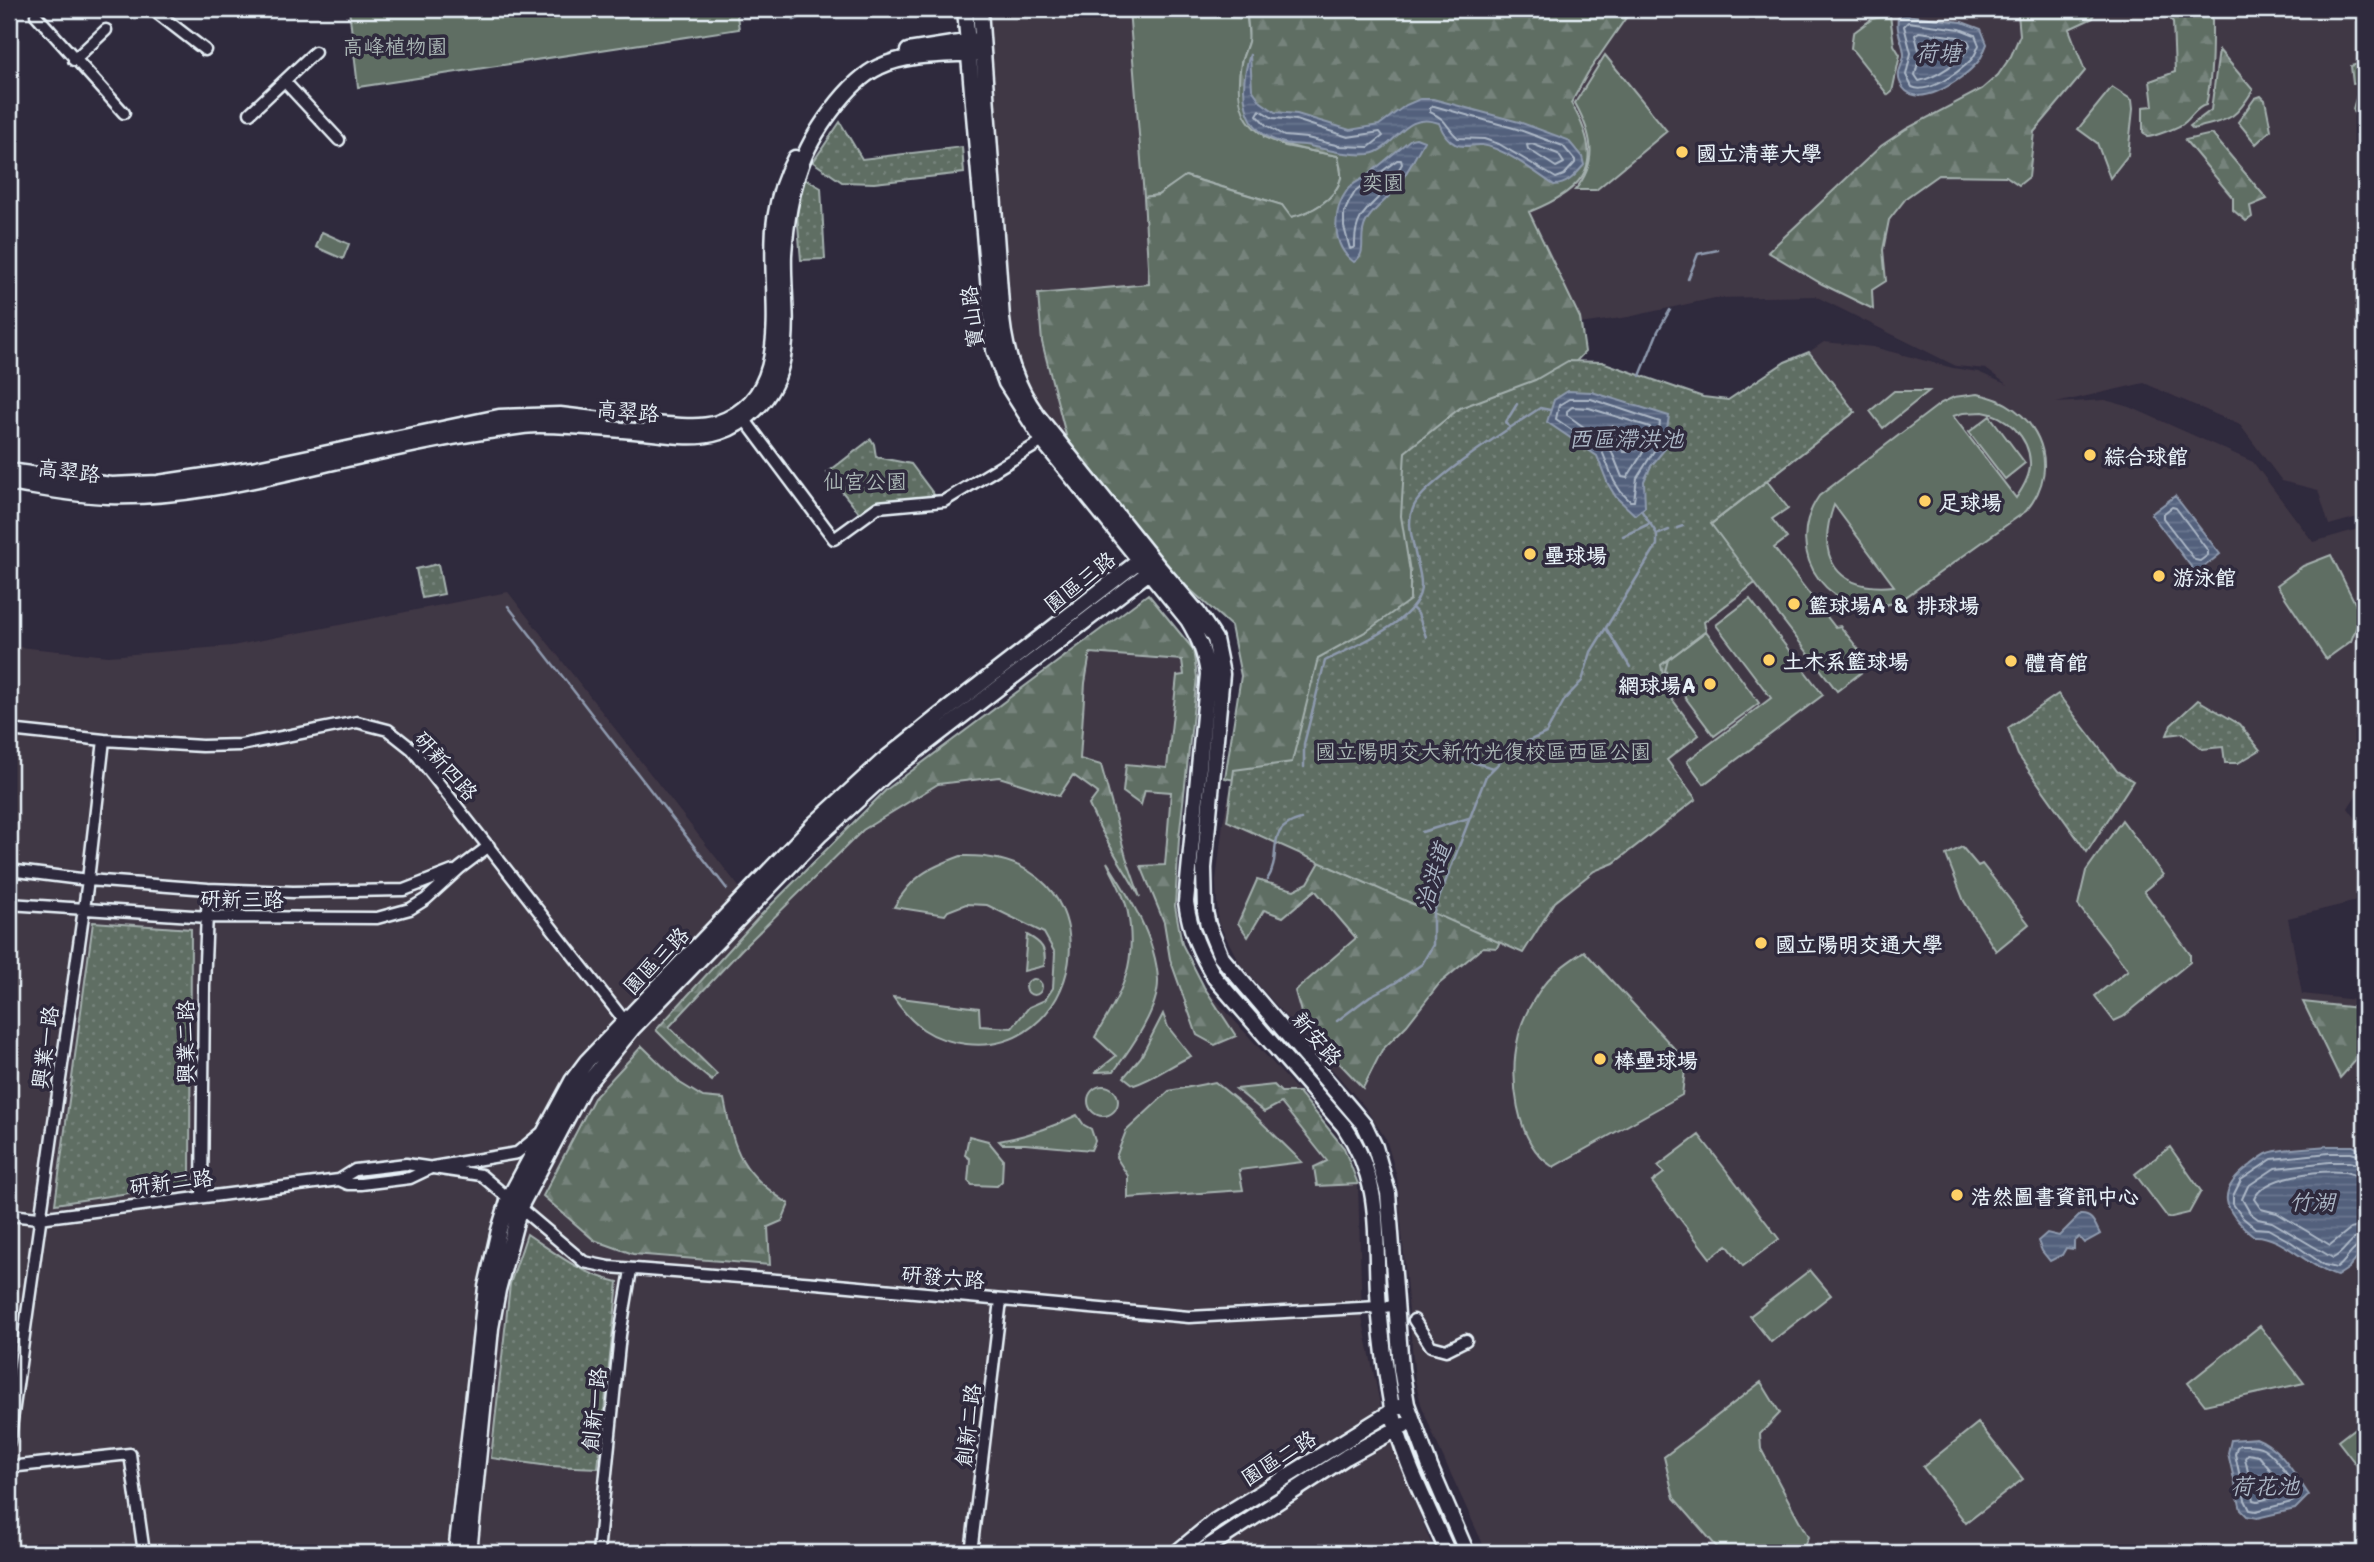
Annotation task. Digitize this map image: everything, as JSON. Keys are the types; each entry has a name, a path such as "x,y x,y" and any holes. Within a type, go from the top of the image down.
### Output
{"street":[{"path":"152,9 205,50"},
{"name":"寶山路","path":"965,9 976,47"},
{"name":"寶山路","path":"980,9 976,47 994,350 1011,393 1148,563"},
{"path":"36,15 124,113"},
{"path":"74,60 107,30"},
{"name":"高翠路","path":"9,483 81,494 159,495 248,481 438,439 536,425 688,436 717,433 742,416 768,376 774,348 774,220 793,162 824,111 851,74 899,52 976,47"},
{"path":"250,113 315,52"},
{"path":"284,81 339,140"},
{"name":"高翠路","path":"9,471 111,485 158,483 251,469 499,417 560,415 693,427 742,416"},
{"path":"742,416 834,539 878,507 944,501 1048,438"},
{"name":"新安路","path":"1148,563 1199,637 1208,674 1186,902 1189,923 1215,978 1323,1102 1356,1145 1366,1167 1375,1202 1379,1307 1392,1410 1448,1553"},
{"name":"新安路","path":"1148,563 1209,628 1220,656 1221,691 1204,868 1208,925 1221,957 1365,1126 1376,1147 1388,1193 1401,1369 1407,1404 1466,1553"},
{"name":"園區三路","path":"456,1553 486,1287 515,1203 545,1129 572,1081 587,1061 629,1025 813,825 883,761 1148,563"},
{"name":"研新四路","path":"9,730 104,740 202,746 241,745 357,722 388,730 412,749 629,1025"},
{"name":"興業一路","path":"9,1443 88,880 104,740"},
{"name":"研新三路","path":"9,904 208,918 377,918 410,909 489,846"},
{"name":"研新三路","path":"9,870 88,880 293,892 404,890 460,868"},
{"name":"興業二路","path":"202,1196 204,986 208,889"},
{"name":"園區三路","path":"469,1553 491,1328 515,1203 574,1103 629,1025"},
{"name":"研新二路","path":"9,1215 39,1218 339,1180 348,1184 361,1184 410,1178 433,1167 517,1153 545,1129"},
{"path":"433,1167 481,1175 515,1203"},
{"name":"研發六路","path":"515,1203 584,1262 631,1270 817,1283 1189,1317 1397,1306"},
{"name":"創新一路","path":"598,1553 621,1335 631,1270"},
{"name":"創新二路","path":"971,1553 1001,1300"},
{"path":"1414,1320 1431,1346 1446,1350 1466,1340"},
{"name":"園區二路","path":"1176,1553 1215,1521 1392,1410 1407,1404"},
{"name":"園區二路","path":"1199,1553 1346,1457 1412,1422"},
{"path":"9,1467 130,1454 144,1553"}],"shaded area":[{"name":"國立陽明交通大學","path":"988,9 2365,9 2365,515 2329,525 2318,490 2282,481 2240,425 2144,383 2056,403 2105,400 2130,407 2253,462 2313,542 2365,527 2365,781 2348,808 2365,831 2365,899 2288,918 2302,994 2365,1001 2365,1553 1487,1553 1435,1439 1415,1380 1397,1177 1386,1139 1364,1106 1240,964 1218,922 1216,881 1223,823 1234,770 1602,362 1703,397 1728,400 1785,362 1824,342 1873,347 1978,372 2008,385 1986,369 1956,366 1815,296 1715,298 1628,317 1538,330 1175,576 1039,405 1022,374 1010,340"},
{"path":"508,592 761,915 886,790 1148,594 1193,649 1197,677 1179,839 1175,906 1182,944 1204,987 1299,1092 1344,1148 1358,1184 1362,1317 1379,1399 1395,1453 1435,1553 9,1553 9,646 109,656 232,646"}],"green space":[{"name":"高峰植物園","path":"349,9 736,9 739,29 358,87"},
{"path":"1129,9 1246,9 1249,39 1241,62 1264,137 1285,146 1338,156 1341,178 1334,193 1314,209 1290,218 1282,205 1186,176 1158,195 1144,197"},
{"name":"奕園","path":"1246,9 1632,9 1589,71 1571,103 1588,142 1589,157 1585,171 1577,183 1565,193 1529,212 1580,318 1585,352 1544,395 1700,535 1662,683 1336,802 1225,778 1241,676 1231,626 1175,576 1067,439 1042,342 1038,294 1149,284 1144,197 1158,195 1185,176 1282,205 1291,217 1321,204 1334,193 1341,176 1338,156 1296,148 1262,134 1250,123 1242,108 1239,89 1241,63 1249,38"},
{"path":"2021,9 2094,9 2093,18 2069,29 2085,71 2034,132 2029,177 2019,185 2006,176 1938,175 1907,197 1889,220 1883,250 1886,281 1872,290 1873,309 1822,284 1768,252 1881,146 1906,129 1982,89 1998,75 2011,56 2020,35 2018,14"},
{"path":"2169,9 2212,9 2212,57 2206,105 2177,127 2147,137 2143,132 2143,107 2153,106 2150,81 2175,72 2173,22 2165,13"},
{"path":"1890,15 1894,45 1900,55 1892,92 1888,95 1851,48 1853,33 1872,19"},
{"path":"2219,50 2253,90 2240,109 2229,118 2193,129 2190,126 2211,110"},
{"path":"1605,55 1667,131 1596,190 1575,190 1588,169 1590,147 1586,126 1575,103"},
{"path":"2365,62 2365,83 2353,84 2351,66"},
{"path":"2112,87 2132,100 2133,109 2128,155 2110,178 2097,143 2078,129"},
{"path":"2365,88 2364,126 2359,123 2353,109 2358,91"},
{"path":"2261,96 2265,100 2271,130 2256,144 2238,122 2255,98"},
{"path":"840,122 862,159 962,147 964,173 874,183 842,182 813,162"},
{"path":"2212,134 2267,199 2250,206 2252,217 2246,221 2233,210 2233,198 2185,140"},
{"path":"804,178 821,188 825,259 801,260 797,213"},
{"path":"322,232 349,244 343,259 316,247"},
{"name":"國立陽明交大新竹光復校區西區公園","path":"1809,352 1855,412 1711,524 1755,583 1704,622 1706,631 1661,665 1666,691 1699,735 1667,760 1696,799 1614,863 1594,871 1555,902 1523,953 1227,821 1234,770 1292,762 1318,658 1367,631 1410,600 1410,572 1401,516 1405,452 1460,408 1535,380 1568,361 1602,362 1703,397 1728,400 1785,362"},
{"path":"1894,391 1929,391 1883,428 1870,411"},
{"path":"1977,394 1997,400 2015,409 2029,423 2038,438 2043,456 2043,474 2038,493 2026,511 1900,601 1875,606 1853,603 1834,594 1819,579 1809,561 1805,540 1808,518 1819,496 1941,403 1954,397","holes":["1983,412 2000,418 2015,429 2029,453 2029,472 2016,498 1953,416","1834,505 1894,586 1857,583 1845,577 1835,567 1829,555 1827,540"]},
{"path":"1990,416 2025,463 2005,479 1969,432"},
{"name":"仙宮公園","path":"871,439 876,457 911,464 935,496 876,503 861,515 827,473"},
{"name":"籃球場A & 排球場","path":"1767,481 1788,508 1772,519 1787,538 1774,548 1835,627 1840,626 1871,665 1837,691 1710,525"},
{"path":"2331,555 2361,615 2351,641 2326,659 2277,585 2303,566"},
{"path":"438,564 444,594 422,598 416,569"},
{"path":"1148,594 1193,649 1197,677 1179,839 1175,906 1182,944 1204,987 1236,1036 1215,1045 1197,1035 1170,959 1164,922 1141,866 1165,865 1171,792 1145,790 1141,805 1123,792 1126,764 1167,768 1177,676 1184,675 1182,660 1090,653 1085,683 1080,759 1101,765 1140,897 1089,805 1098,793 1073,775 1059,796 999,777 938,784 863,830 742,949 669,1027 717,1074 712,1081 656,1030 761,915 886,790"},
{"name":"土木系籃球場","path":"1750,599 1823,695 1704,784 1687,761 1771,698 1716,625"},
{"name":"網球場A","path":"1706,631 1759,703 1714,736 1661,665"},
{"path":"2058,694 2117,771 2133,781 2087,852 2018,755 2008,728"},
{"path":"2198,700 2239,724 2260,750 2238,763 2225,763 2223,747 2202,749 2183,733 2167,735 2171,725"},
{"path":"2122,820 2163,875 2144,891 2190,954 2190,962 2123,1017 2114,1021 2095,996 2128,970 2078,905 2086,871"},
{"path":"1962,847 1978,866 1982,864 2029,924 1996,951 1964,901 1946,855"},
{"path":"961,856 1012,863 1046,885 1065,917 1070,953 1061,989 1040,1020 1008,1040 966,1044 942,1039 915,1023 893,997 979,1008 980,1026 1012,1028 1029,1007 1045,1000 1053,988 1055,953 1044,933 987,905 966,904 948,911 945,915 894,907 914,880"},
{"path":"1107,862 1147,933 1158,980 1149,1015 1128,1051 1114,1071 1096,1072 1116,1056 1095,1037 1126,976 1131,945 1127,908"},
{"path":"1320,862 1369,884 1507,925 1497,948 1483,947 1439,984 1407,1025 1382,1050 1363,1088 1325,1048 1302,1016 1295,991 1356,938 1315,890 1283,917 1264,910 1248,937 1238,923 1257,880 1294,890 1308,883"},
{"path":"93,922 191,929 190,1184 55,1204"},
{"path":"1027,935 1042,947 1045,960 1044,966 1024,971"},
{"name":"棒壘球場","path":"1584,951 1686,1061 1682,1095 1553,1167 1540,1156 1522,1125 1515,1088 1516,1050 1522,1023 1544,984"},
{"path":"1031,979 1037,979 1042,987 1040,993 1031,995 1026,990 1026,984"},
{"path":"2303,1002 2358,1008 2357,1059 2340,1078"},
{"path":"1163,1014 1168,1027 1191,1056 1134,1085 1124,1077 1141,1057"},
{"path":"642,1046 680,1083 703,1097 724,1099 732,1135 743,1160 760,1182 789,1204 782,1221 768,1227 770,1265 633,1254 594,1240 543,1196 594,1098"},
{"path":"1215,1082 1249,1110 1302,1162 1239,1170 1243,1190 1128,1198 1128,1176 1116,1157 1126,1131 1169,1091"},
{"path":"1274,1085 1281,1092 1299,1092 1344,1148 1358,1184 1317,1186 1314,1167 1327,1161 1281,1103 1264,1112 1236,1089"},
{"path":"1103,1086 1114,1090 1118,1101 1114,1112 1103,1116 1092,1112 1088,1101 1092,1090"},
{"path":"1077,1115 1084,1125 1091,1129 1095,1141 1091,1150 1002,1144 999,1141 1039,1131"},
{"path":"1699,1135 1779,1239 1743,1266 1727,1245 1710,1258 1652,1182 1664,1173 1658,1166"},
{"path":"969,1136 988,1141 1003,1159 1002,1181 997,1186 972,1185 968,1181 970,1159 965,1155"},
{"path":"2170,1147 2201,1191 2189,1213 2168,1218 2135,1174"},
{"path":"527,1234 581,1269 618,1282 598,1468 549,1466 491,1458 510,1284"},
{"path":"1810,1270 1831,1295 1771,1342 1750,1316"},
{"path":"2260,1326 2304,1383 2205,1405 2188,1383"},
{"path":"1761,1382 1780,1413 1760,1434 1761,1449 1808,1537 1803,1548 1805,1553 1722,1553 1674,1498 1664,1457"},
{"path":"2365,1420 2365,1476 2338,1441"},
{"path":"1978,1423 2023,1479 1966,1523 1923,1467"}],"water":[{"name":"荷塘","path":"1905,15 1962,22 1981,29 1987,44 1982,57 1960,78 1938,91 1915,95 1906,91 1899,78 1904,55 1897,23 1898,18"},
{"path":"1250,54 1252,89 1261,102 1275,112 1297,114 1350,130 1379,125 1406,105 1420,99 1433,99 1519,122 1568,140 1582,157 1584,165 1568,181 1554,185 1520,162 1491,147 1455,144 1445,135 1439,123 1427,120 1408,126 1386,146 1369,154 1284,143 1269,138 1259,130 1246,107 1244,81"},
{"path":"1411,139 1424,141 1399,184 1366,222 1361,254 1354,262 1341,247 1336,227 1343,198 1348,189"},
{"name":"西區滯洪池","path":"1568,391 1592,392 1669,416 1664,450 1651,466 1644,481 1645,507 1635,515 1616,497 1597,456 1547,422 1554,400"},
{"path":"2175,496 2220,554 2196,573 2151,514"},
{"name":"竹湖","path":"2353,1146 2365,1152 2365,1249 2349,1268 2337,1276 2274,1240 2254,1236 2235,1218 2227,1201 2228,1192 2239,1174 2264,1155 2280,1150"},
{"path":"2080,1215 2091,1218 2100,1234 2084,1243 2079,1237 2074,1241 2074,1249 2066,1248 2062,1255 2050,1261 2038,1241 2047,1233 2059,1236"},
{"name":"荷花池","path":"2256,1438 2280,1455 2309,1495 2295,1509 2257,1518 2247,1516 2241,1510 2228,1453 2231,1440"}],"waterway":[{"path":"794,20 819,9"},
{"path":"1688,279 1698,254 1718,250"},
{"path":"1640,376 1658,331 1670,310"},
{"name":"治洪道","path":"1510,428 1506,422 1517,404"},
{"name":"治洪道","path":"1304,767 1304,744 1325,661 1384,631 1411,609 1419,597 1421,580 1410,523 1414,506 1435,483 1471,454 1540,408 1550,410"},
{"name":"治洪道","path":"1337,1021 1370,996 1422,964 1433,945 1433,914 1486,776 1515,747 1546,733 1565,699 1582,681 1591,652 1657,545 1657,534 1641,510"},
{"name":"治洪道","path":"1623,536 1651,523"},
{"name":"治洪道","path":"1677,528 1683,526"},
{"name":"治洪道","path":"1659,534 1669,530"},
{"path":"508,606 727,889"},
{"name":"治洪道","path":"1412,608 1418,614 1426,637"},
{"name":"治洪道","path":"1606,628 1630,667"},
{"name":"治洪道","path":"1434,752 1494,768"},
{"name":"治洪道","path":"1422,832 1469,818"},
{"path":"1267,880 1272,871 1278,836 1289,823 1301,819"}],"place":[{"name":"國立清華大學","path":"1682,152"},
{"name":"綜合球館","path":"2090,455"},
{"name":"足球場","path":"1925,501"},
{"name":"壘球場","path":"1530,554"},
{"name":"游泳館","path":"2159,576"},
{"name":"籃球場A & 排球場","path":"1794,604"},
{"name":"土木系籃球場","path":"1769,660"},
{"name":"體育館","path":"2011,661"},
{"name":"網球場A","path":"1710,684"},
{"name":"國立陽明交通大學","path":"1761,943"},
{"name":"棒壘球場","path":"1600,1059"},
{"name":"浩然圖書資訊中心","path":"1957,1195"}]}
